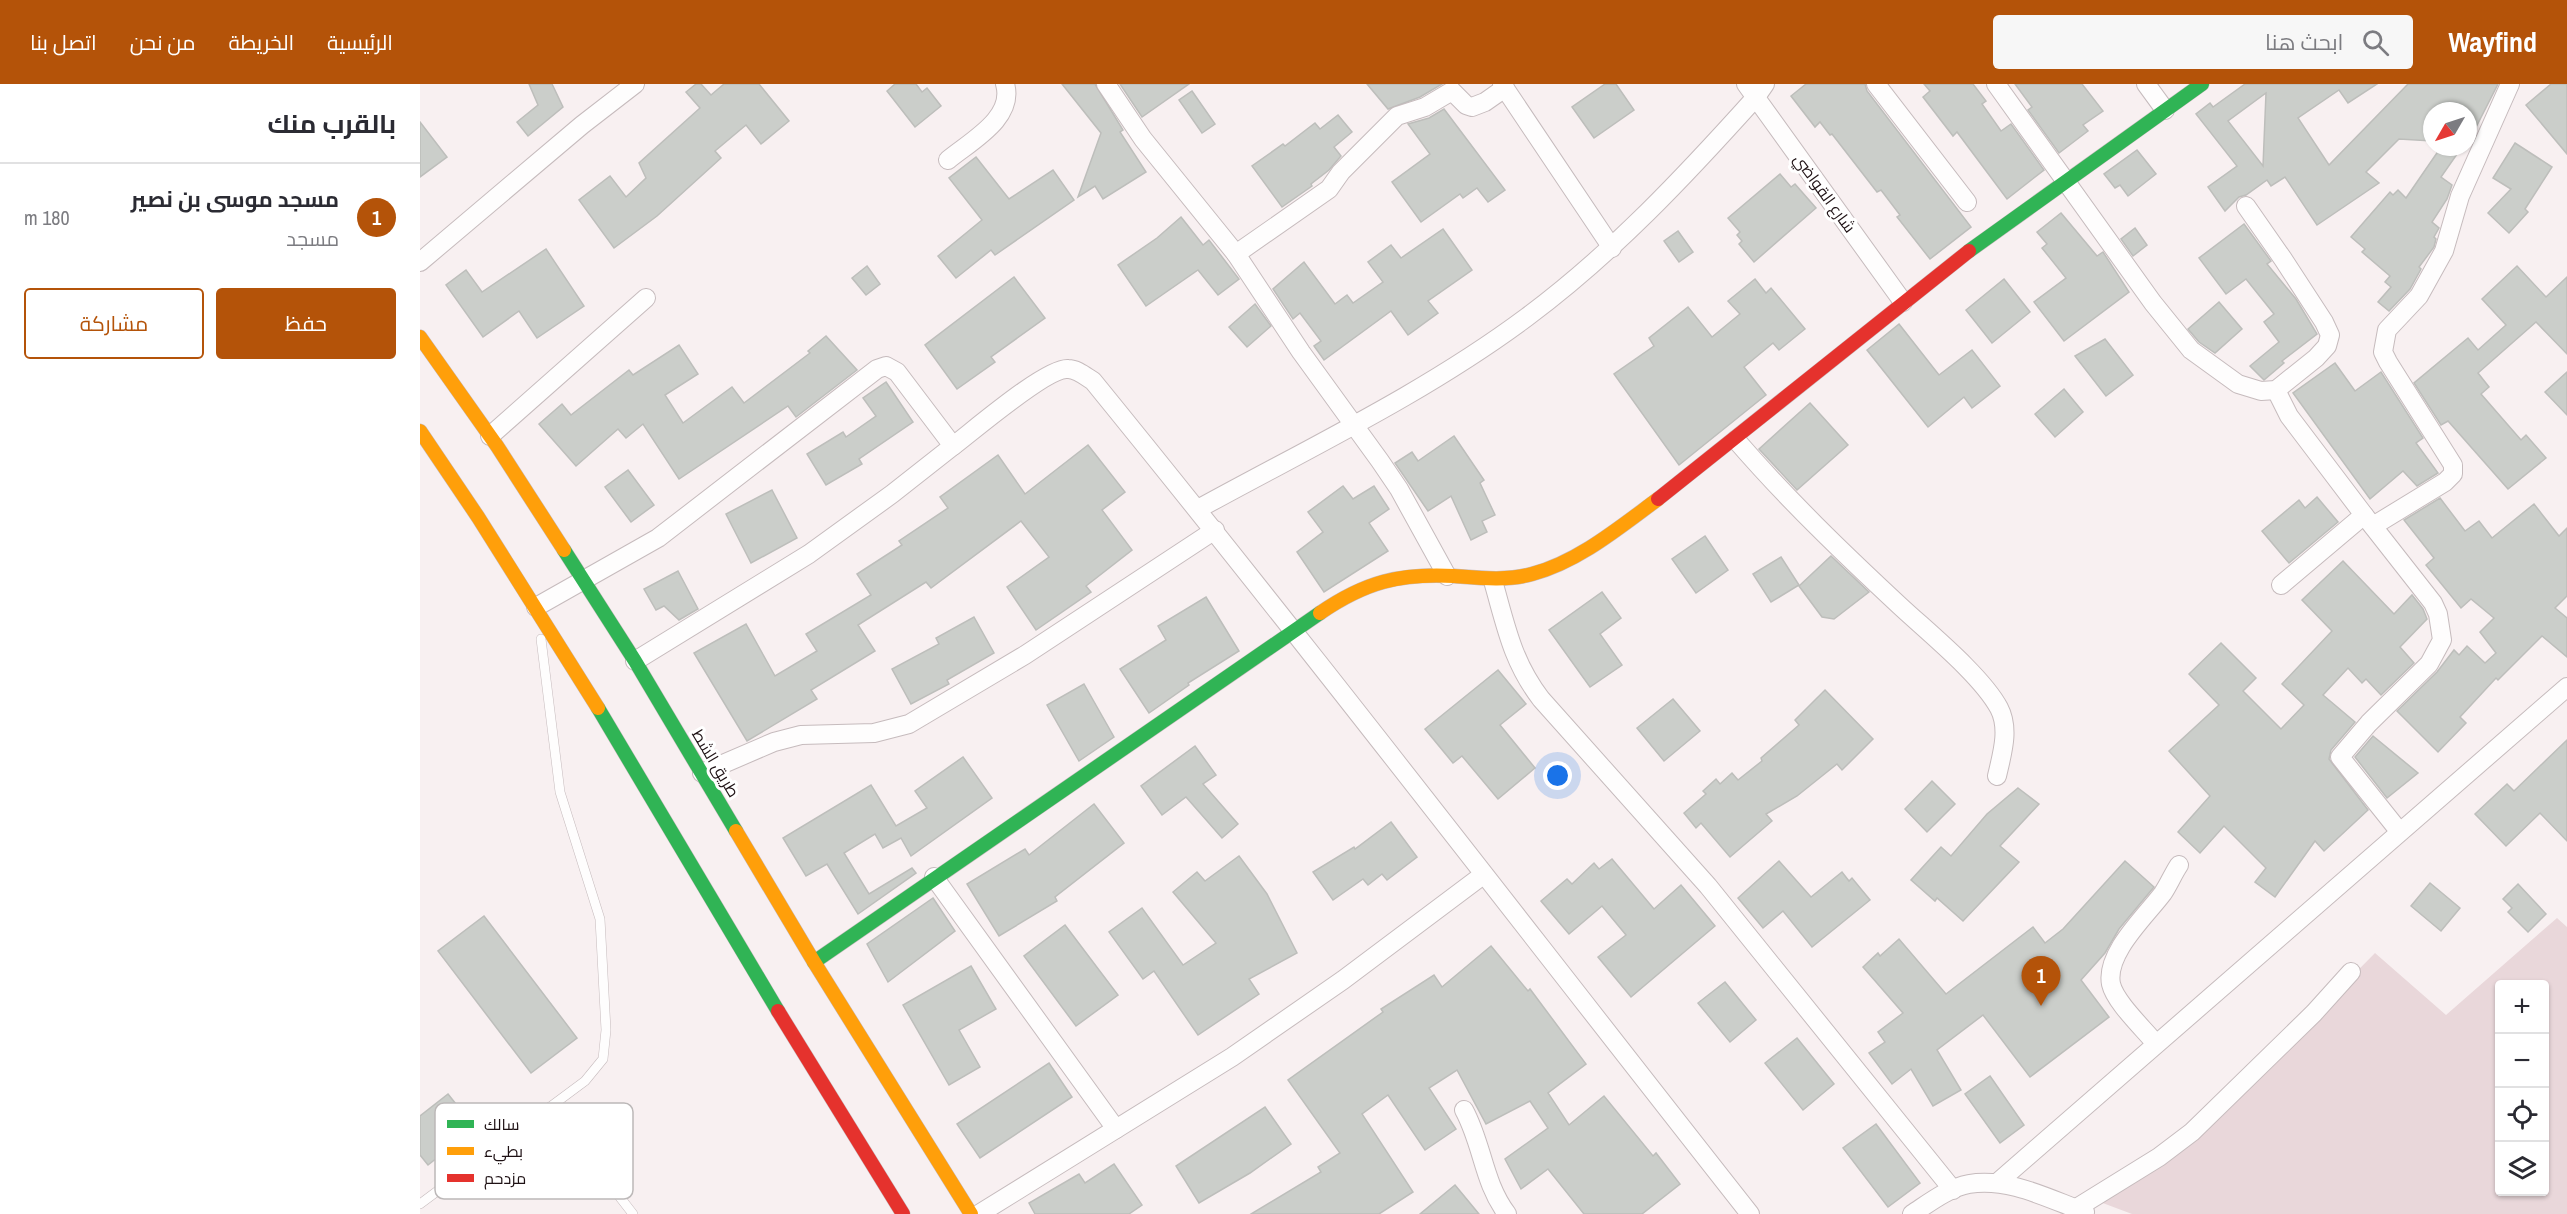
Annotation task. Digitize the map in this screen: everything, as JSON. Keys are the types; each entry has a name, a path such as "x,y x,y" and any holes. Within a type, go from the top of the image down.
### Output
{"main road":[{"path":"814,962 1291,631 1363,586 1385,579 1407,576 1447,576 1493,580 1533,575 1560,563 1652,504 1736,440 1903,302 2202,84"},
{"name":"طريق الشط","path":"420,337 490,436 635,661 814,962 971,1214"},
{"path":"420,431 453,476 574,666 903,1214"}],"street":[{"path":"420,262 582,125 635,84"},
{"path":"948,160 1001,115 1008,101 1005,84"},
{"path":"1106,84 1143,139 1236,254 1352,425 1399,489 1447,576"},
{"path":"1876,84 1967,202"},
{"path":"1996,84 2153,303 2191,350 2238,384 2261,391 2276,390 2316,358 2327,346 2330,335 2283,259 2246,206"},
{"path":"2146,84 2166,110"},
{"path":"2281,585 2369,521 2445,482 2453,474 2453,465 2444,448 2388,362 2384,352 2384,341 2387,330 2420,296 2444,251 2460,196 2510,84"},
{"path":"1236,254 1329,189 1341,172 1397,116 1425,107 1452,91 1466,105 1472,107 1480,105 1504,86 1612,248"},
{"path":"1198,509 1398,401 1466,359 1528,316 1612,248 1672,190 1756,88"},
{"name":"شارع القواضي","path":"1756,88 1903,302"},
{"path":"490,436 646,298"},
{"path":"536,607 658,538 881,366 890,367 897,372 953,446"},
{"path":"635,661 809,554 892,494 1026,390 1059,369 1069,368 1092,381 1215,530 1291,631 1750,1214"},
{"path":"2276,390 2289,416 2433,603 2438,614 2442,640 2429,664 2369,723 2340,757 2399,831"},
{"path":"1736,440 1782,493 1829,541 1943,646 2000,709 2005,741 1997,776"},
{"path":"702,773 774,742 801,735 874,733 909,724 1025,654 1215,530"},
{"path":"1493,580 1510,644 1521,672 1535,692 1708,886 1953,1190"},
{"path":"1997,1183 2567,687"},
{"path":"2156,1044 2125,1008 2111,986 2111,970 2121,946 2164,892 2179,865"},
{"path":"979,1214 1290,1018 1483,875"},
{"path":"934,877 1116,1129"},
{"path":"1912,1214 1968,1184 1997,1183 2082,1211 2192,1132 2314,1013 2351,972"},
{"path":"1464,1110 1475,1131 1492,1191 1507,1214"}],"lane":[{"path":"536,607 551,707 560,792 600,919 606,1030 603,1059 585,1081 555,1103"},
{"path":"420,1204 435,1193"},
{"path":"621,1199 633,1214"}],"shaded area":[{"path":"2557,918 2567,927 2567,1214 2132,1214 2100,1202 2291,1038 2375,953 2446,1015"}],"building":[{"path":"529,84 552,84 563,107 528,136 517,122 538,105"},
{"path":"696,84 701,84 711,95 724,84 759,84 789,121 761,144 746,125 715,151 721,158 657,216 614,248 579,200 610,176 626,197 646,178 639,163 700,108 686,92"},
{"path":"895,84 916,84 922,92 927,88 941,106 915,127 887,91"},
{"path":"1062,84 1095,84 1123,130 1120,132 1146,172 1103,199 1095,186 1078,197 1101,133"},
{"path":"1120,84 1189,84 1142,117"},
{"path":"1367,84 1442,84 1420,97 1388,109"},
{"path":"1605,84 1616,84 1634,110 1594,138 1572,107"},
{"path":"1806,84 1865,84 1867,91 1971,227 1930,259 1897,217 1900,215 1881,190 1877,192 1832,134 1830,135 1820,122 1815,127 1791,96"},
{"path":"1924,84 1973,84 1986,101 1982,104 2001,131 2011,124 2044,170 2007,199 1957,132 1953,136 1923,97 1930,91"},
{"path":"2015,84 2082,84 2103,111 2083,125 2088,131 2059,153 2028,110 2032,107"},
{"path":"2245,84 2377,84 2348,103 2339,90 2298,118 2329,165 2408,84 2498,84 2477,125 2477,102 2423,102 2423,140 2399,139 2366,172 2379,183 2317,225 2285,177 2271,186 2267,180 2246,195 2239,197 2225,211 2208,187 2237,166 2196,114 2210,103 2213,107","holes":["2266,93 2263,166 2228,121"]},
{"path":"2551,84 2567,84 2567,154 2526,105"},
{"path":"1192,91 1215,124 1202,133 1179,100"},
{"path":"1444,109 1505,190 1488,202 1477,188 1463,198 1460,194 1421,222 1392,182 1430,154 1408,124 1429,118"},
{"path":"1338,115 1352,132 1334,147 1341,156 1329,170 1311,184 1312,186 1282,207 1252,166 1283,144 1285,146 1315,123 1320,129"},
{"path":"420,122 447,157 420,177"},
{"path":"2515,143 2552,167 2525,209 2528,212 2509,233 2488,213 2511,189 2493,178"},
{"path":"2137,150 2156,174 2128,196 2120,185 2115,188 2104,174"},
{"path":"2435,156 2456,156 2441,177 2452,185 2447,199 2432,222 2439,228 2434,237 2436,239 2434,247 2419,267 2421,269 2410,289 2389,311 2378,302 2391,287 2385,282 2390,276 2362,252 2365,249 2351,237 2390,192 2393,195 2398,190 2406,198"},
{"path":"976,157 1009,199 1053,170 1074,200 995,255 991,250 956,278 938,256 982,220 949,178"},
{"path":"1780,174 1791,187 1795,184 1816,208 1754,262 1739,244 1742,241 1737,235 1740,232 1728,218"},
{"path":"2061,213 2097,256 2103,252 2129,292 2064,341 2034,302 2066,278 2042,248 2047,244 2037,232"},
{"path":"1181,217 1203,245 1209,240 1239,279 1218,295 1198,270 1146,306 1118,265 1157,238"},
{"path":"2244,224 2271,261 2267,264 2296,299 2317,334 2282,361 2284,363 2264,380 2250,366 2279,342 2264,322 2274,314 2246,279 2226,294 2199,258"},
{"path":"2135,228 2147,245 2133,256 2121,239"},
{"path":"1443,229 1472,270 1428,301 1438,313 1408,335 1391,311 1324,360 1314,346 1321,341 1300,313 1293,319 1273,289 1304,262 1335,304 1347,295 1353,303 1383,282 1368,262 1391,245 1401,258"},
{"path":"1678,231 1693,252 1679,262 1664,241"},
{"path":"546,249 584,306 537,338 519,311 483,337 446,285 466,270 482,292"},
{"path":"867,266 880,284 866,295 852,278"},
{"path":"2517,266 2546,297 2567,277 2567,354 2536,322 2478,373 2489,387 2481,394 2521,440 2526,435 2546,458 2508,489 2448,421 2441,425 2414,383 2468,338 2478,350 2506,325 2482,299"},
{"path":"1014,277 1045,318 991,357 995,362 957,389 925,345"},
{"path":"1755,279 1766,293 1771,288 1805,329 1779,350 1773,343 1744,367 1766,395 1679,465 1614,374 1654,346 1649,338 1688,307 1712,337 1740,314 1728,301"},
{"path":"2004,279 2030,312 1992,343 1966,310"},
{"path":"2219,302 2242,329 2215,353 2199,342 2188,329"},
{"path":"1255,304 1271,326 1247,347 1229,327"},
{"path":"1899,324 1939,375 1972,350 2000,386 1972,408 1964,397 1928,427 1867,350"},
{"path":"826,336 857,370 796,417 788,406 679,479 643,424 626,438 618,429 576,466 539,424 562,404 571,415 629,370 633,375 679,345 698,374 665,395 683,423 732,387 744,403 810,353 808,351"},
{"path":"2105,339 2133,375 2106,396 2075,356"},
{"path":"2335,363 2355,391 2381,372 2423,438 2416,443 2438,473 2417,486 2403,471 2370,499 2293,393"},
{"path":"2567,372 2567,415 2545,392"},
{"path":"886,382 913,422 859,459 862,464 826,485 807,454 843,432 846,437 876,416 863,398"},
{"path":"2064,389 2083,412 2055,437 2035,414"},
{"path":"1810,403 1848,445 1797,490 1759,449"},
{"path":"1454,436 1484,480 1480,483 1495,515 1482,521 1487,532 1471,540 1451,496 1428,511 1395,463 1412,452 1418,461"},
{"path":"1088,445 1125,492 1102,510 1132,550 1086,586 1091,592 1036,630 1007,587 1049,557 1021,521 931,588 926,582 858,625 875,651 811,690 817,699 747,741 694,653 746,624 775,676 817,651 806,634 871,595 857,574 902,545 899,541 948,508 940,497 998,455 1025,494"},
{"path":"628,470 654,505 631,522 605,487"},
{"path":"1343,486 1353,499 1374,486 1389,509 1369,523 1388,551 1324,592 1297,552 1323,532 1308,512"},
{"path":"772,490 797,538 751,563 726,514"},
{"path":"2317,497 2338,522 2289,563 2262,531 2299,500 2305,508"},
{"path":"2440,498 2465,531 2479,521 2492,538 2534,504 2559,536 2567,528 2567,596 2555,608 2567,618 2567,657 2542,636 2498,680 2496,678 2460,717 2466,723 2438,752 2397,711 2437,672 2454,650 2459,655 2467,646 2485,663 2496,653 2480,632 2494,618 2471,599 2461,608 2426,565 2434,558 2404,520"},
{"path":"1705,536 1728,570 1696,593 1672,559"},
{"path":"1831,556 1869,592 1834,619 1822,617 1799,586"},
{"path":"1781,557 1799,585 1771,602 1753,574"},
{"path":"2343,561 2394,614 2412,595 2423,609 2427,619 2400,647 2414,663 2381,695 2366,679 2362,683 2348,668 2323,695 2355,722 2331,750 2329,759 2368,810 2324,851 2315,841 2275,897 2255,882 2266,868 2224,826 2200,853 2178,832 2210,796 2169,751 2219,705 2189,674 2221,643 2256,678 2243,691 2281,729 2304,705 2282,684 2332,631 2302,600"},
{"path":"678,571 698,609 679,620 664,606 656,610 644,589"},
{"path":"1602,592 1621,618 1600,634 1622,665 1590,687 1549,630"},
{"path":"1206,597 1239,651 1188,683 1189,685 1149,713 1120,669 1166,640 1158,626"},
{"path":"974,617 994,653 947,680 949,684 911,704 892,669 939,644 936,638"},
{"path":"1498,670 1526,704 1500,725 1535,768 1498,799 1462,756 1453,763 1425,729"},
{"path":"1084,684 1114,737 1079,761 1047,705"},
{"path":"1825,690 1873,739 1842,770 1837,764 1797,796 1766,814 1772,821 1730,857 1701,823 1696,828 1684,813 1706,794 1703,791 1716,779 1720,784 1732,773 1738,780 1762,761 1761,758 1799,725 1795,720"},
{"path":"1673,699 1700,731 1664,761 1637,728"},
{"path":"2373,736 2418,773 2387,798 2355,757"},
{"path":"2567,740 2567,841 2540,813 2506,846 2475,814 2507,784 2514,791"},
{"path":"1195,746 1216,775 1203,784 1238,824 1222,838 1186,797 1162,815 1141,786"},
{"path":"963,757 992,798 911,856 901,838 883,848 875,834 844,853 869,894 912,868 916,873 858,914 827,864 806,876 783,838 871,785 896,826 927,808 915,791"},
{"path":"1932,781 1955,804 1927,832 1905,809"},
{"path":"2018,788 2039,804 2000,846 2019,862 1963,921 1937,898 1935,901 1911,880 1941,847 1951,856 1987,814"},
{"path":"1094,804 1124,843 1055,897 1057,901 999,936 967,884 1025,849 1029,855"},
{"path":"1391,822 1417,857 1387,880 1382,874 1368,885 1363,879 1333,900 1313,872 1354,847 1355,849"},
{"path":"1239,856 1267,894 1297,953 1249,979 1259,994 1198,1035 1154,971 1143,979 1109,932 1142,908 1183,965 1216,943 1173,892 1197,872 1205,881"},
{"path":"1612,859 1654,909 1681,885 1715,926 1631,997 1598,957 1626,935 1602,906 1569,934 1541,901 1567,879 1572,884 1594,863 1599,869"},
{"path":"1779,861 1811,897 1842,872 1849,881 1852,878 1870,900 1812,947 1783,911 1763,928 1738,898"},
{"path":"2125,861 2154,887 2119,929 2105,953 2081,980 2109,1017 2030,1077 1983,1015 1937,1050 1961,1090 1933,1106 1911,1069 1892,1084 1869,1053 1885,1042 1878,1032 1903,1013 1863,967 1878,953 1880,956 1899,939 1946,994 2033,927 2045,943 2063,929"},
{"path":"2430,883 2460,908 2441,931 2411,906"},
{"path":"2518,884 2546,914 2528,932 2508,912 2512,908 2503,899"},
{"path":"933,898 955,931 888,982 867,944"},
{"path":"484,916 577,1038 531,1073 438,951"},
{"path":"1065,925 1118,995 1076,1026 1024,956"},
{"path":"1491,946 1528,991 1530,989 1586,1064 1548,1093 1569,1125 1604,1096 1653,1156 1656,1153 1680,1184 1642,1214 1584,1214 1548,1169 1521,1189 1505,1159 1548,1128 1530,1101 1486,1124 1457,1070 1429,1088 1456,1129 1425,1150 1388,1095 1362,1114 1413,1192 1379,1214 1251,1214 1321,1172 1318,1167 1340,1153 1288,1080 1383,1012 1381,1009 1434,975 1442,987"},
{"path":"971,966 996,1009 959,1030 980,1067 949,1085 903,1005"},
{"path":"1725,982 1756,1020 1730,1042 1698,1003"},
{"path":"1797,1038 1834,1084 1803,1110 1765,1063"},
{"path":"1049,1063 1072,1097 980,1158 957,1124"},
{"path":"1990,1076 2024,1125 2000,1143 1965,1094"},
{"path":"448,1094 455,1103 437,1103"},
{"path":"435,1104 435,1159 428,1165 420,1155 420,1116"},
{"path":"1265,1107 1291,1144 1250,1173 1199,1203 1176,1166"},
{"path":"1876,1124 1920,1183 1888,1207 1843,1148"},
{"path":"1114,1164 1142,1205 1129,1214 1035,1214 1029,1203 1079,1174 1085,1183"},
{"path":"1455,1185 1479,1214 1420,1214"}],"traffic: fast":[{"path":"1969,251 2202,84"},
{"path":"564,550 635,661 736,831"},
{"path":"814,962 1320,613"},
{"path":"598,708 778,1011"}],"traffic: slow":[{"path":"420,337 497,446 564,550"},
{"path":"420,431 478,517 598,708"},
{"path":"1320,613 1352,594 1400,578 1435,575 1503,578 1532,574 1582,552 1614,532 1658,499"},
{"path":"736,831 814,962 971,1214"}],"traffic: jam":[{"path":"1658,499 1969,251"},
{"path":"778,1011 903,1214"}],"place":[{"name":"مسجد موسى بن نصير","path":"2041,1006"}]}
